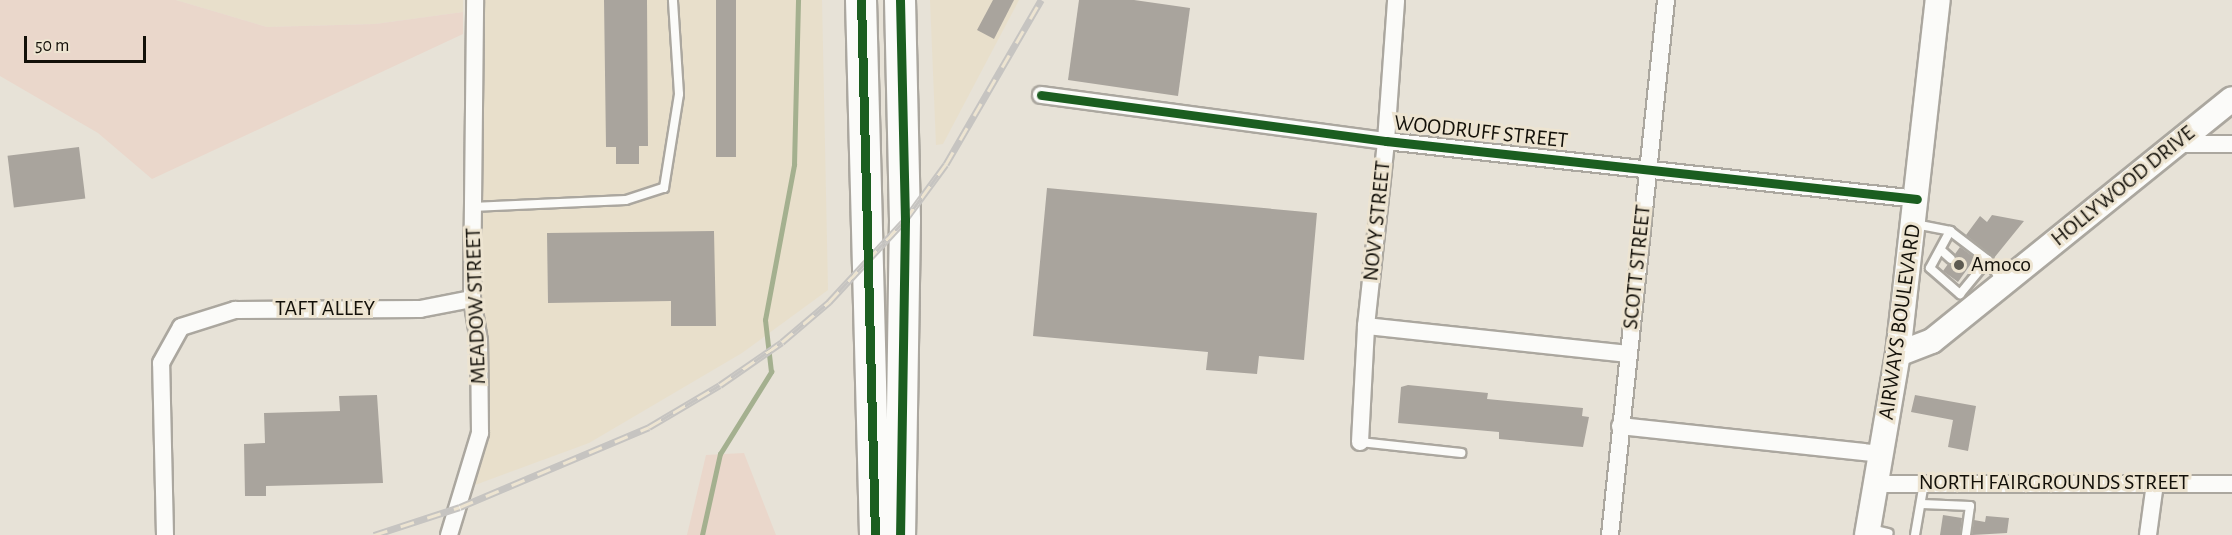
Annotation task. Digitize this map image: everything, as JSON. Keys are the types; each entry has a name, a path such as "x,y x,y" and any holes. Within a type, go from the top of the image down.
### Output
{"highway":[{"path":"861,0 874,535"},
{"path":"900,0 905,220 900,535"}],"main road":[{"name":"AIRWAYS BOULEVARD","path":"1882,533 1876,484 1898,354 1919,266 1915,224 1938,0"},
{"name":"HOLLYWOOD DRIVE","path":"1898,354 1932,341 1966,301 2003,282 2232,99"}],"street":[{"name":"MEADOW STREET","path":"449,535 480,433 479,341 472,299 475,0"},
{"name":"NOVY STREET","path":"1360,442 1366,326 1386,141 1395,0"},
{"name":"SCOTT STREET","path":"1610,535 1666,0"},
{"name":"WOODRUFF STREET","path":"1041,95 1386,141 1917,199"},
{"path":"2176,144 2232,144"},
{"name":"TAFT ALLEY","path":"165,535 161,363 181,327 235,310 420,309 472,299"},
{"path":"1366,326 1628,354"},
{"path":"1620,426 1882,454"},
{"path":"2148,535 2155,483"},
{"name":"NORTH FAIRGROUNDS STREET","path":"1876,484 2232,484"}],"lane":[{"path":"472,207 626,200 664,188 679,94 674,0"},
{"path":"1915,224 1950,231 1988,260 2003,282"},
{"path":"1950,231 1941,250 1919,266 1966,301 1974,277 1988,260"},
{"path":"1941,250 1952,259"},
{"path":"1966,271 1974,277"},
{"path":"1360,442 1461,453"},
{"path":"1915,535 1924,483"},
{"path":"1922,504 1970,506 1966,535"}],"shaded area":[{"path":"0,0 176,0 267,27 375,24 463,12 463,34 152,179 98,133 0,76"},
{"path":"176,0 463,0 463,12 375,24 267,27"},
{"path":"481,0 822,0 828,290 742,353 589,443 475,485"},
{"path":"930,0 1019,0 943,144 936,145"},
{"path":"744,453 776,535 687,535 706,455"}],"building":[{"path":"604,0 647,0 648,146 639,146 639,164 616,164 616,147 606,147"},
{"path":"716,0 736,0 736,157 716,157"},
{"path":"993,0 1014,0 994,39 977,30"},
{"path":"1079,0 1134,0 1190,8 1178,96 1068,80"},
{"path":"79,147 85,199 14,207 8,156"},
{"path":"1047,188 1317,213 1304,360 1259,356 1257,374 1206,370 1208,352 1033,336"},
{"path":"1992,215 2024,221 1994,258 1966,235 1980,216 1987,222"},
{"path":"714,231 716,326 671,326 671,301 548,303 547,233"},
{"name":"Amoco","path":"1960,247 1975,258 1958,282 1943,271 1948,264 1956,263 1955,254"},
{"path":"1408,385 1488,393 1487,399 1583,408 1582,416 1589,417 1583,447 1499,439 1499,432 1398,423 1401,387"},
{"path":"377,395 383,483 266,486 266,496 245,496 244,444 265,443 264,413 340,411 339,396"},
{"path":"1915,395 1976,406 1968,451 1948,447 1953,420 1911,412"},
{"path":"1943,515 1962,518 1960,535 1940,535"},
{"path":"1986,516 2009,518 2007,533 1972,535 1974,520 1985,522"}],"waterway":[{"path":"702,535 720,454 771,372 765,320 794,165 798,0"}],"railway":[{"path":"374,535 460,507 649,427 720,385 782,342 829,302 905,220 946,164 1041,0"}],"cycle path":[{"path":"861,0 875,535"},
{"path":"900,0 905,220 900,535"},
{"path":"1041,95 1386,141 1917,199"}],"place":[{"name":"Amoco","path":"1959,265"}]}
